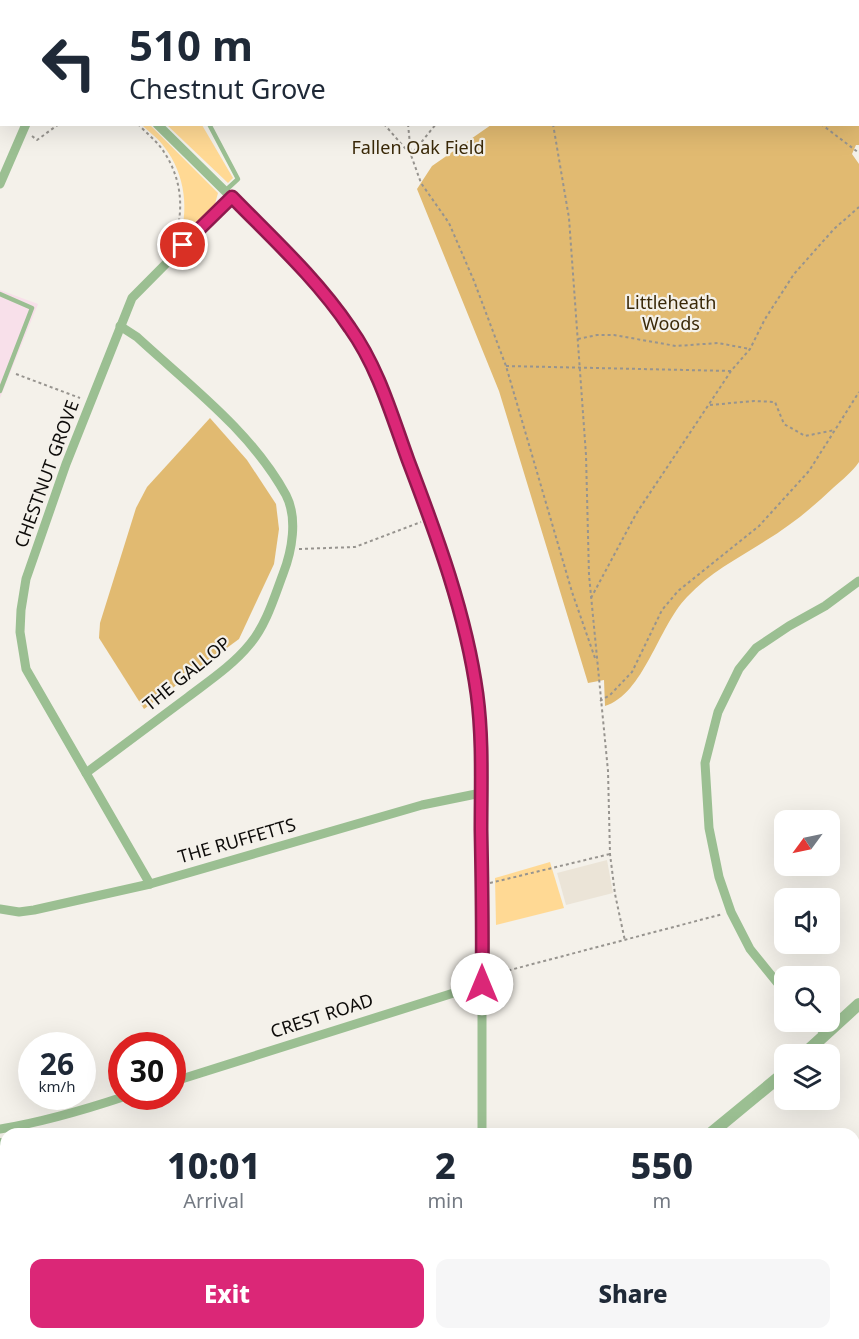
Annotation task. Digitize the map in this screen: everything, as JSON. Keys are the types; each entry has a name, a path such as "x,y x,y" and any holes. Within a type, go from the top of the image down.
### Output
{"street":[{"path":"0,184 25,126"},
{"path":"159,126 300,265 352,330 373,368 430,519 469,651 482,743 482,1128"},
{"name":"CHESTNUT GROVE","path":"150,884 29,676 22,650 21,610 26,579 66,464 132,298 229,194"},
{"name":"THE GALLOP","path":"86,773 223,670 250,645 259,632 273,600 291,549 292,513 287,497 268,466 231,423 137,337 120,326"},
{"path":"774,979 750,949 731,912 719,877 709,828 705,763 718,712 739,669 756,648 825,606 859,581"},
{"name":"THE RUFFETTS","path":"0,909 19,912 34,910 150,884 422,805 481,793"},
{"name":"CREST ROAD","path":"186,1078 482,984"},
{"path":"814,1044 859,1004"},
{"path":"717,1128 774,1081"},
{"path":"31,1128 108,1102"}],"lane":[{"path":"211,126 238,179 229,194"},
{"path":"0,294 32,308 0,391"}],"path":[{"path":"25,126 37,140 56,126"},
{"path":"140,126 163,150 177,178 180,221 172,246 177,251"},
{"path":"386,126 411,155"},
{"path":"408,126 411,155 421,183 450,223 506,366 572,592 598,666"},
{"path":"411,155 434,126"},
{"path":"553,126 569,218 581,367 591,598 608,771 610,854 615,894 626,941"},
{"path":"824,126 859,153"},
{"path":"591,598 636,514 731,371 750,349 765,319 794,274 834,229 859,207"},
{"path":"578,339 597,335 614,335 676,346 718,343 750,349"},
{"path":"506,366 731,371"},
{"path":"8,371 92,402"},
{"path":"600,701 610,695 632,672 667,604 716,558 759,526 808,471 859,392"},
{"path":"709,405 754,401 775,402 784,423 805,436 835,430"},
{"path":"291,549 355,547 430,519"},
{"path":"482,885 610,854"},
{"path":"491,975 731,912"}],"shaded area":[{"path":"143,126 151,126 218,193 215,204 178,242 184,218 184,194 172,158"},
{"path":"168,126 203,126 233,178 228,183"},
{"path":"0,290 38,304 0,398"},
{"path":"607,860 613,893 566,905 557,873"},
{"path":"550,862 564,908 496,925 495,878"}],"green space":[{"name":"Littleheath Woods","path":"490,126 859,126 859,145 856,145 852,154 859,164 859,462 847,476 801,516 724,566 696,588 667,625 650,658 630,688 619,699 605,706 604,680 588,683 499,391 417,189 432,166"},
{"path":"210,418 247,460 276,504 279,529 274,564 239,639 144,709 99,638 100,623 136,508 147,487"}],"route":[{"path":"183,245 232,197 300,265 337,309 352,330 373,368 430,519 453,591 469,651 477,693 482,743 482,984"}],"park label":[{"name":"Fallen Oak Field","path":"418,148"}]}
